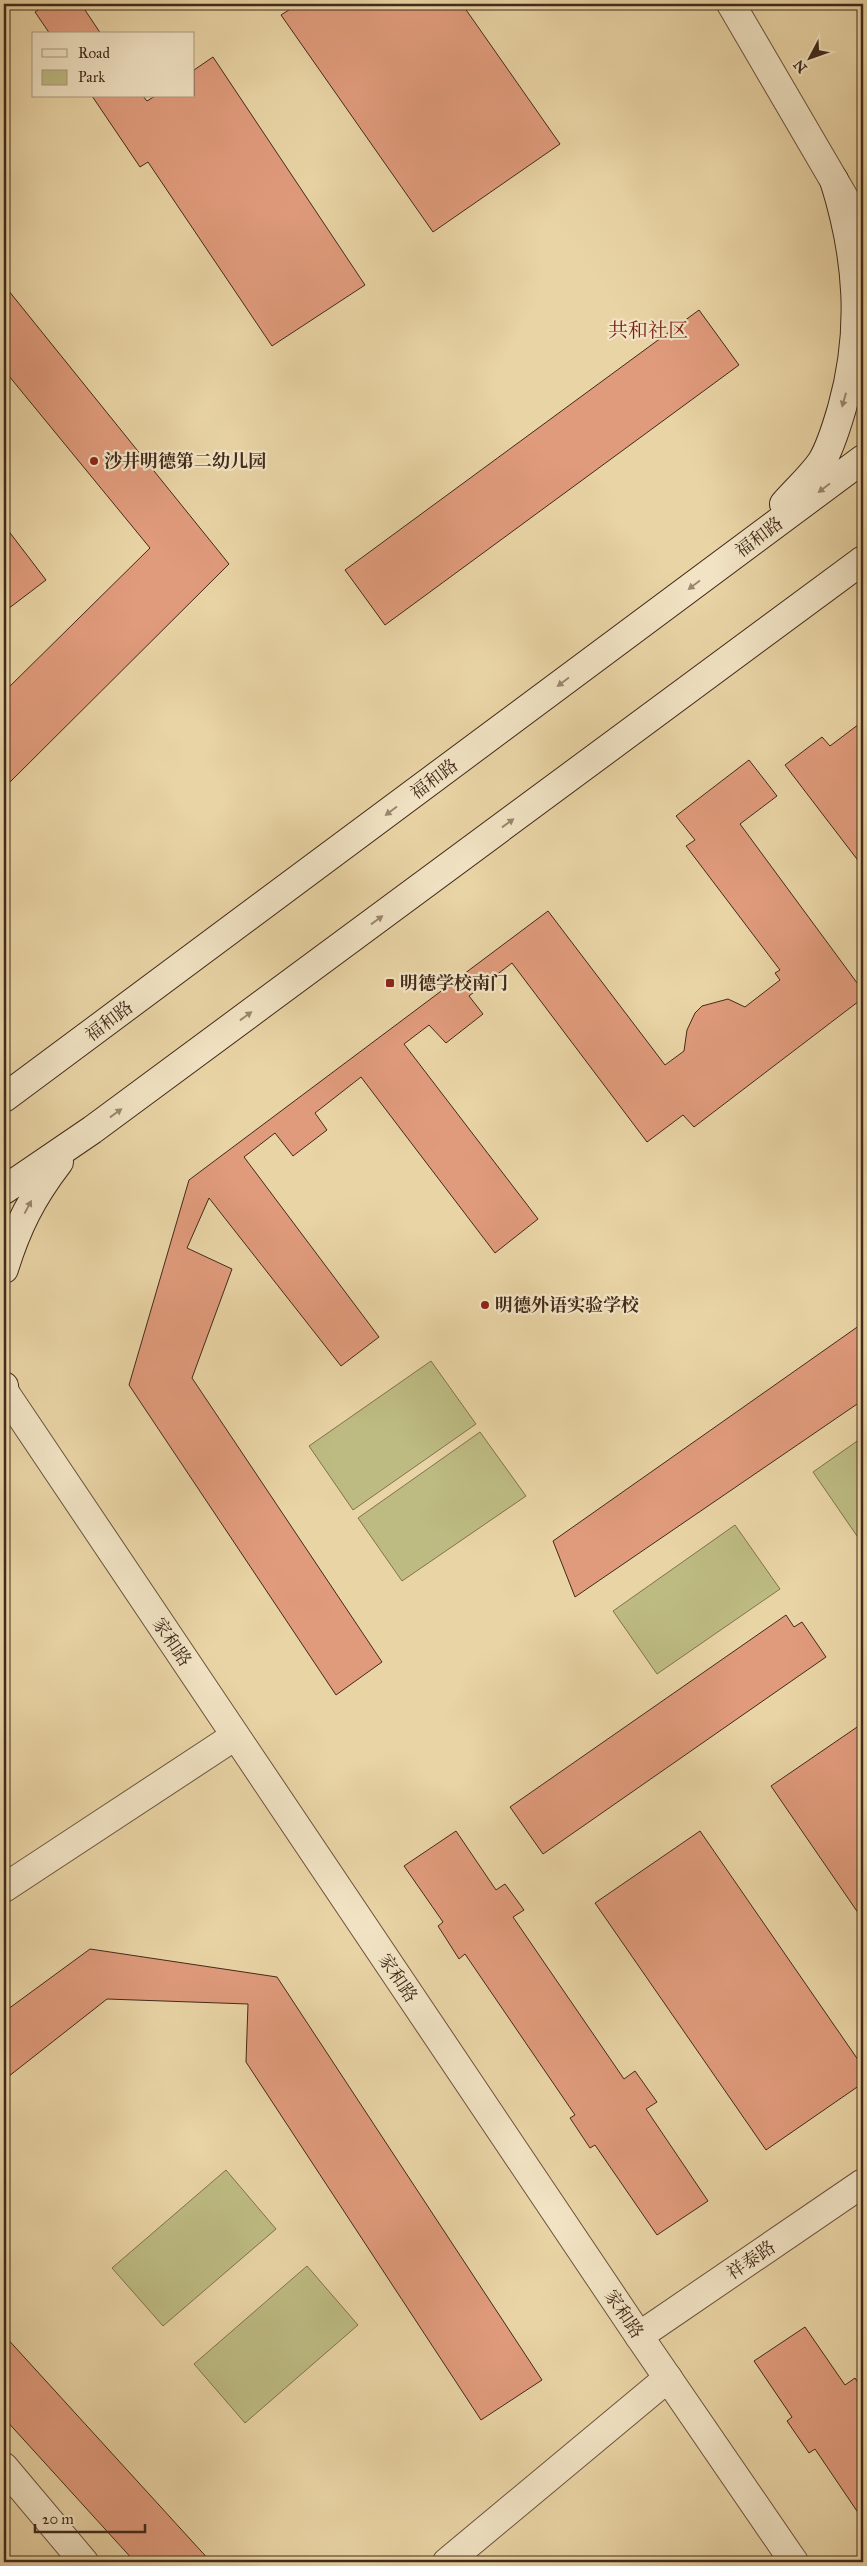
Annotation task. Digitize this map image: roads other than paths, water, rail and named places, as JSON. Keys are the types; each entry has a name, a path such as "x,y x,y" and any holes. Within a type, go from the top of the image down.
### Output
{"main road":[{"path":"731,4 863,230"},
{"path":"747,545 822,461 838,423 849,383 858,301 854,260 847,220 834,180"},
{"name":"福和路","path":"4,1098 863,459"},
{"path":"4,1190 92,1130 863,560"},
{"path":"796,610 830,595 863,586"},
{"path":"4,1078 45,1068"},
{"path":"4,1269 17,1229 36,1192 62,1159 92,1130"},
{"name":"家和路","path":"4,1391 639,2336 794,2562"},
{"path":"4,1888 235,1736"},
{"name":"祥泰路","path":"639,2336 863,2183"},
{"path":"448,2562 668,2378"},
{"path":"4,2466 84,2562"}],"place":[{"name":"沙井明德第二幼儿园","path":"94,461"},
{"name":"明德学校南门","path":"390,983"},
{"name":"明德外语实验学校","path":"485,1305"}],"district":[{"name":"共和社区","path":"648,330"}]}
